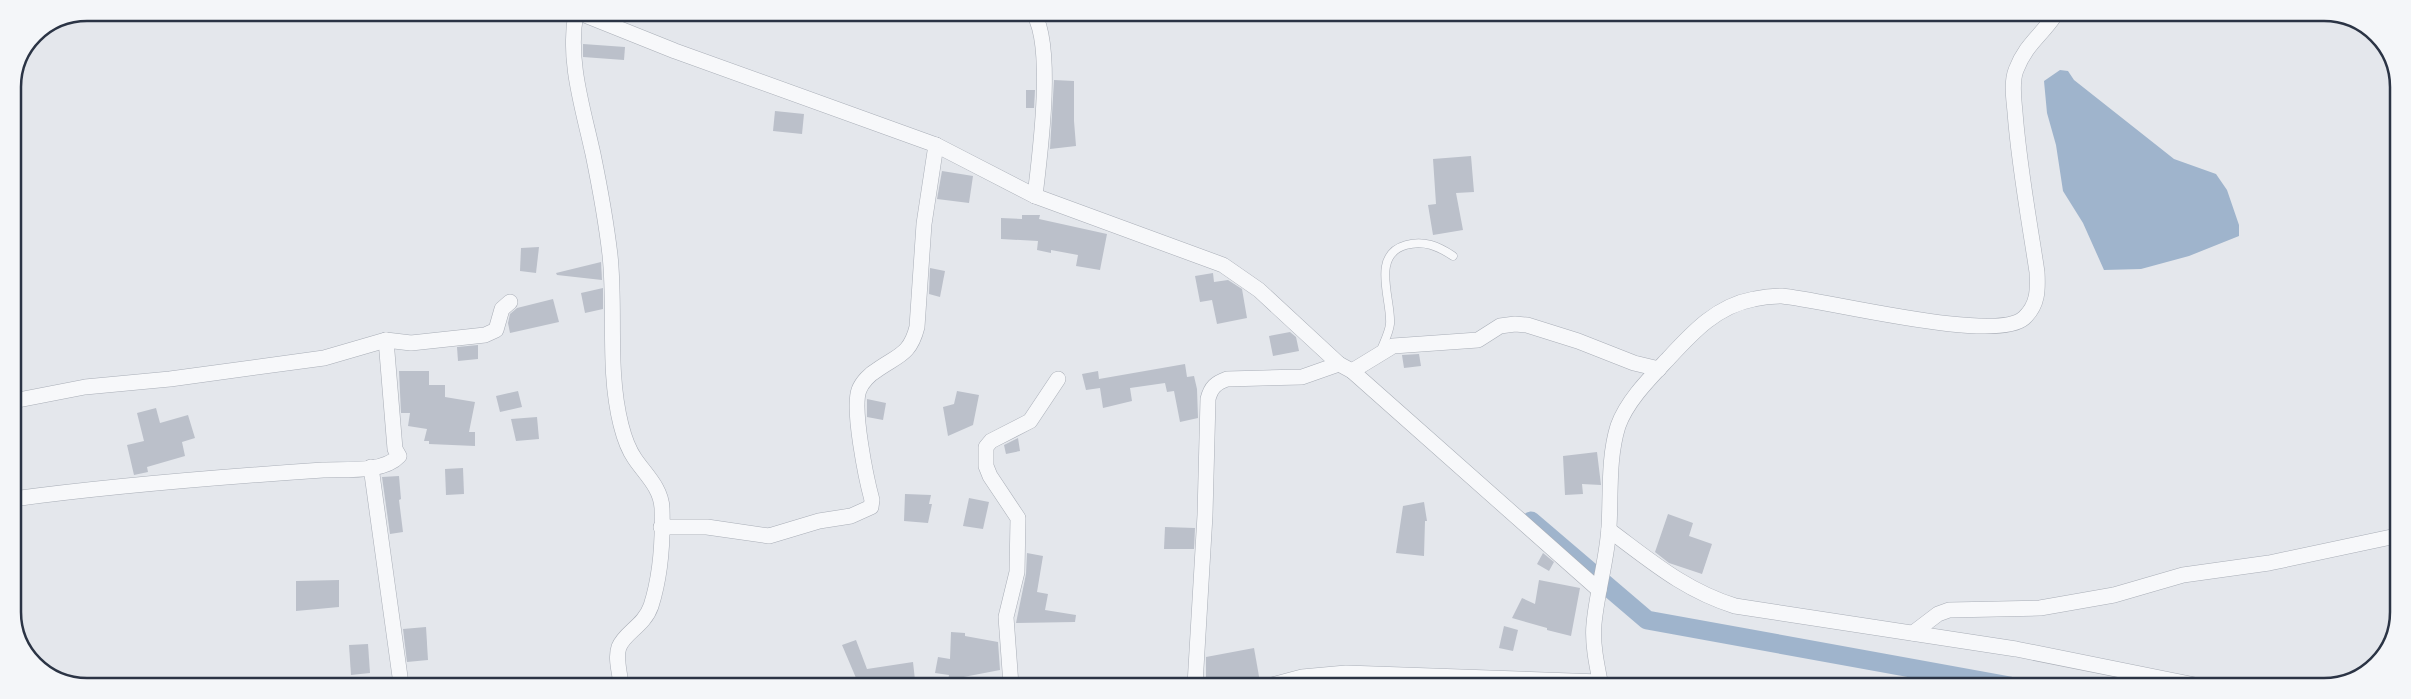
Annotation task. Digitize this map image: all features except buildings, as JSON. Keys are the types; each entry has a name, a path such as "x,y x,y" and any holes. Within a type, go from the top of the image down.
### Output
{"street":[{"path":"574,21 572,34 573,55 597,172 610,255 613,288 612,354 620,422 628,448 659,495 662,507 660,569 650,607 644,621 619,647 617,656 620,678"},
{"path":"600,21 675,51 936,145 1035,191 1223,265 1259,290 1350,367 1599,590"},
{"path":"1035,191 1039,169 1045,55 1042,30 1038,21"},
{"path":"1599,678 1594,626 1599,590 1604,572 1612,457 1618,426 1633,400 1659,369 1709,318 1732,305 1754,299 1780,296 1928,321 1989,327 2007,326 2023,319 2034,306 2038,293 2037,272 2017,140 2015,73 2032,41 2050,21"},
{"path":"661,526 707,527 769,536 819,521 851,516 871,507 872,500 856,406 859,390 868,378 902,355 914,340 917,327 924,224 936,145"},
{"path":"21,399 85,387 170,379 324,358 386,340 411,343 485,335 496,330 502,310 510,302"},
{"path":"1195,678 1205,515 1208,398 1210,390 1219,382 1227,379 1302,377 1350,367 1406,344 1478,340 1500,326 1515,324 1527,325 1578,341 1634,363 1659,369"},
{"path":"21,497 238,476 371,467 393,462 399,456 395,449 386,340"},
{"path":"1010,678 1006,617 1017,572 1018,518 990,476 986,466 986,447 991,441 1030,420 1058,379"},
{"path":"371,467 400,678"},
{"path":"1608,535 1682,584 1708,598 1734,606 2016,649 2160,678"},
{"path":"1912,633 1938,614 1948,610 2040,608 2114,595 2183,575 2269,563 2390,537"},
{"path":"1298,678 1346,673 1461,678"}],"lane":[{"path":"1376,355 1390,324 1385,274 1388,259 1394,251 1403,246 1419,243 1439,247 1453,256"}],"water":[{"path":"2060,70 2068,71 2074,80 2174,159 2216,174 2227,190 2239,225 2239,236 2189,256 2141,269 2104,270 2083,223 2063,191 2056,145 2047,113 2044,81"}],"waterway":[{"path":"1531,521 1647,620 1966,678"}]}
